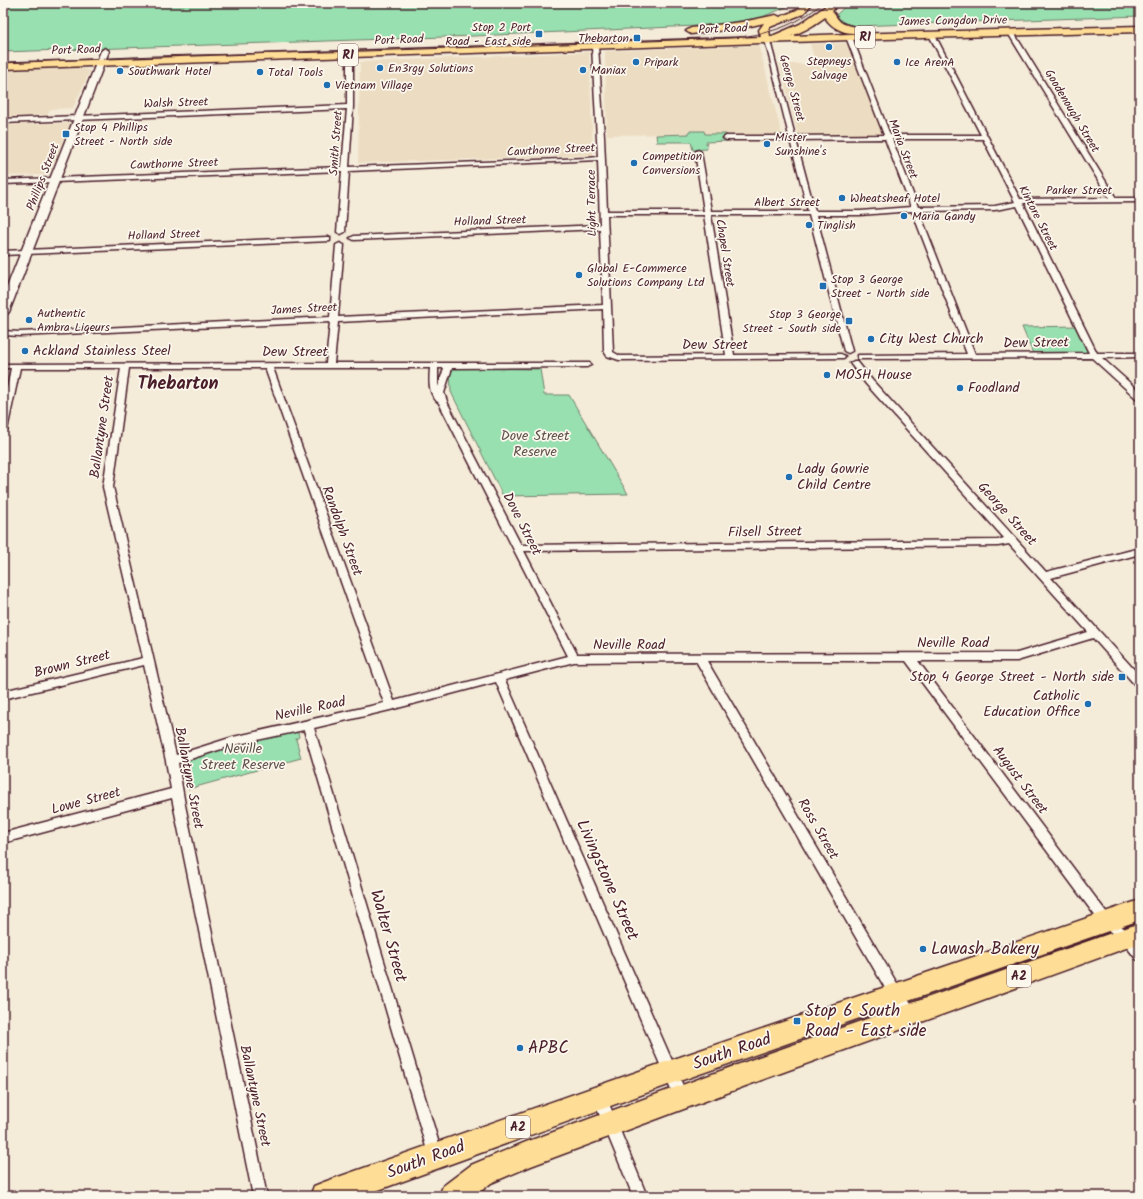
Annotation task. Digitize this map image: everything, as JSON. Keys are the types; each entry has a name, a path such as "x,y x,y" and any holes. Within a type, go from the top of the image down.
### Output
{"highway":[{"path":"827,11 830,20 834,24 853,34"},
{"name":"James Congdon Drive","path":"1010,31 1140,25"},
{"name":"James Congdon Drive","path":"765,36 1140,29"},
{"name":"Port Road","path":"687,31 765,36"},
{"name":"Port Road","path":"3,66 595,46 765,36 795,31"},
{"name":"James Congdon Drive","path":"795,31 853,34"},
{"path":"577,35 592,42 595,46"},
{"name":"Port Road","path":"202,48 369,44 547,36"},
{"name":"Port Road","path":"93,52 109,51"},
{"name":"Port Road","path":"3,56 80,52"},
{"name":"South Road","path":"453,1196 481,1174 526,1155 681,1097 904,1005 986,962 1140,910"},
{"name":"South Road","path":"324,1196 600,1099 671,1072 904,1005 1136,942"}],"main road":[{"name":"Port Road","path":"795,31 806,26 827,11 835,3"},
{"name":"Port Road","path":"687,31 768,20 808,5"},
{"path":"765,36 767,25 800,12 808,5"}],"street":[{"name":"Goodenough Street","path":"1010,31 1114,201"},
{"name":"Kintore Street","path":"930,32 1018,202 1094,355 1140,397"},
{"name":"Maria Street","path":"853,34 887,137 972,357"},
{"name":"George Street","path":"765,36 848,351"},
{"name":"Light Terrace","path":"595,46 602,158 608,351 614,356"},
{"name":"Phillips Street","path":"3,312 28,252 101,62 109,51"},
{"name":"Smith Street","path":"341,232 350,108 350,55"},
{"name":"Walsh Street","path":"3,121 350,108"},
{"path":"726,138 984,137"},
{"name":"Chapel Street","path":"698,152 730,358"},
{"name":"Cawthorne Street","path":"3,182 588,160 602,158"},
{"name":"Parker Street","path":"1018,202 1140,200"},
{"name":"Albert Street","path":"603,213 860,213 914,209 995,208 1018,202"},
{"name":"Holland Street","path":"354,238 603,227"},
{"path":"341,232 347,233 354,238 352,241 340,245 334,245 327,239 334,233 341,232"},
{"name":"Holland Street","path":"3,253 327,239"},
{"path":"330,365 340,245"},
{"name":"James Street","path":"3,334 606,307"},
{"path":"848,351 855,352 858,360 845,361 841,356 843,353 848,351"},
{"name":"Dew Street","path":"858,360 1140,355"},
{"name":"Dew Street","path":"614,356 619,358 841,356"},
{"name":"George Street","path":"858,360 869,382 1140,682"},
{"name":"Dove Street","path":"434,365 432,386 436,395 444,404"},
{"name":"Dove Street","path":"449,365 440,393 444,404 574,658"},
{"name":"Dew Street","path":"3,366 125,367 587,365"},
{"path":"3,430 16,366"},
{"name":"Randolph Street","path":"268,366 390,706"},
{"name":"Ballantyne Street","path":"125,367 108,487 172,761 177,792 260,1196"},
{"name":"Filsell Street","path":"518,548 998,543 1012,540"},
{"path":"1044,576 1140,551"},
{"name":"Neville Road","path":"172,761 233,740 308,725 390,706 574,658 700,659 1016,657 1096,633"},
{"name":"August Street","path":"909,657 1106,921 1136,942"},
{"name":"Ross Street","path":"700,659 904,1005"},
{"name":"Brown Street","path":"3,695 149,660"},
{"name":"Livingstone Street","path":"499,677 681,1097"},
{"name":"Walter Street","path":"308,725 436,1157"},
{"name":"Lowe Street","path":"3,838 177,792"},
{"path":"600,1099 612,1124 640,1196"}],"shaded area":[{"path":"849,43 865,90 884,135 798,135 780,64 816,64 810,44"},
{"path":"759,45 782,135 704,134 689,131 690,134 607,135 605,51"},
{"path":"589,52 593,155 358,163 360,62"},
{"path":"81,68 90,71 73,108 51,109 47,115 3,117 3,70"},
{"path":"70,123 49,175 3,176 3,125"}],"green space":[{"path":"3,3 796,3 762,17 717,25 474,36 3,52"},
{"path":"849,3 1140,3 1140,16 855,26 842,24 836,15"},
{"path":"689,131 704,131 705,134 726,134 728,141 706,142 707,149 693,150 691,142 657,142 656,135 689,134"},
{"path":"1079,326 1094,355 1034,356 1022,327"},
{"name":"Dove Street Reserve","path":"450,368 540,369 544,395 569,395 628,494 503,496 451,392"},
{"name":"Neville Street Reserve","path":"294,732 298,733 299,737 296,739 301,758 188,789 183,765 186,762 234,743 263,736 275,736"}],"tram line":[{"path":"3,63 154,56 366,51 732,38 758,34 791,24 823,3"}],"place":[{"name":"Stop 2 Port Road - East side","path":"539,34"},
{"name":"Thebarton","path":"637,38"},
{"name":"Stepneys Salvage","path":"829,47"},
{"name":"Pripark","path":"636,62"},
{"name":"Ice ArenA","path":"897,62"},
{"name":"En3rgy Solutions","path":"380,68"},
{"name":"Maniax","path":"583,70"},
{"name":"Southwark Hotel","path":"120,71"},
{"name":"Total Tools","path":"260,72"},
{"name":"Vietnam Village","path":"327,85"},
{"name":"Stop 4 Phillips Street - North side","path":"66,134"},
{"name":"Mister Sunshine's","path":"767,144"},
{"name":"Competition Conversions","path":"634,163"},
{"name":"Wheatsheaf Hotel","path":"842,198"},
{"name":"Maria Gandy","path":"904,216"},
{"name":"Tinglish","path":"809,225"},
{"name":"Global E-Commerce Solutions Company Ltd","path":"579,275"},
{"name":"Stop 3 George Street - North side","path":"823,286"},
{"name":"Authentic Ambra Liqeurs","path":"29,320"},
{"name":"Stop 3 George Street - South side","path":"849,321"},
{"name":"City West Church","path":"871,339"},
{"name":"Ackland Stainless Steel","path":"25,351"},
{"name":"MOSH House","path":"827,375"},
{"name":"Foodland","path":"960,388"},
{"name":"Lady Gowrie Child Centre","path":"789,477"},
{"name":"Stop 4 George Street - North side","path":"1122,677"},
{"name":"Catholic Education Office","path":"1088,704"},
{"name":"Lawash Bakery","path":"923,949"},
{"name":"Stop 6 South Road - East side","path":"797,1021"},
{"name":"APBC","path":"520,1048"}],"district":[{"name":"Thebarton","path":"178,384"}]}
